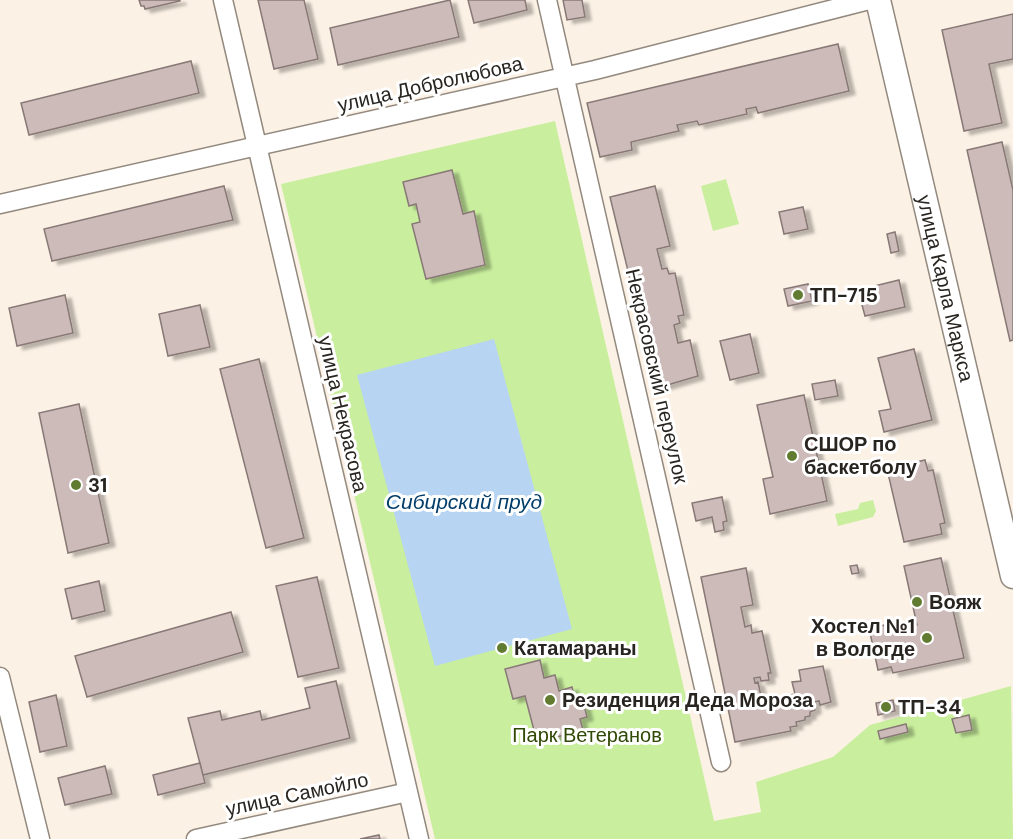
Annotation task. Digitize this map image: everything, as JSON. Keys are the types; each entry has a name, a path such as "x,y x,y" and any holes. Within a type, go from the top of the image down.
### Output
{"street":[{"name":"улица Некрасова","path":"224,0 419,839"},
{"name":"Некрасовский переулок","path":"547,0 553,35 566,76 721,762"},
{"name":"улица Добролюбова","path":"0,204 566,76 868,0"},
{"name":"улица Карла Маркса","path":"878,0 1013,576"},
{"path":"0,676 40,839"},
{"name":"улица Самойло","path":"196,839 408,792"}],"green space":[{"name":"Парк Ветеранов","path":"555,121 714,821 761,812 756,782 833,757 870,725 1011,686 1013,839 435,839 281,184"},
{"path":"726,179 739,224 713,231 701,186"},
{"path":"873,500 876,511 873,517 838,526 835,514 858,509 860,503"}],"water":[{"name":"Сибирский пруд","path":"494,339 572,629 435,666 357,375"}],"building":[{"path":"139,0 180,0 180,1 145,9"},
{"path":"258,0 304,0 318,59 274,69"},
{"path":"450,0 459,37 338,65 330,28"},
{"path":"468,0 525,0 527,10 474,23"},
{"path":"563,0 582,0 585,17 567,20"},
{"path":"1013,14 1013,59 989,64 1002,123 964,131 942,30"},
{"path":"838,44 849,91 758,113 756,107 746,109 747,114 699,125 697,121 677,125 679,131 631,142 632,150 600,157 587,103"},
{"path":"191,61 199,93 29,135 21,103"},
{"path":"1002,142 1013,190 1013,340 1010,341 967,150"},
{"path":"452,170 463,214 474,211 485,265 426,279 412,224 420,222 416,204 409,206 403,182"},
{"path":"224,186 233,220 52,261 44,229"},
{"path":"655,186 670,246 657,249 662,269 667,268 669,274 675,273 684,315 678,316 680,323 674,325 678,343 690,340 698,376 664,386 662,381 655,382 610,197"},
{"path":"803,207 808,229 784,234 779,212"},
{"path":"895,232 899,251 891,253 887,234"},
{"path":"899,280 905,307 865,316 858,290"},
{"name":"ТП-715","path":"808,284 812,301 788,306 784,289"},
{"path":"65,295 73,333 17,346 9,308"},
{"path":"200,305 210,347 168,356 159,314"},
{"path":"750,334 759,373 730,380 720,341"},
{"path":"914,349 932,420 884,432 879,411 891,409 878,358"},
{"path":"259,359 304,538 266,548 220,369"},
{"path":"835,380 838,396 815,400 812,384"},
{"path":"804,395 827,501 770,514 763,479 773,477 757,405"},
{"name":"31","path":"79,404 109,543 68,553 39,413"},
{"path":"925,460 928,471 933,470 945,523 940,524 942,534 904,542 887,469"},
{"path":"722,497 727,521 723,522 724,530 715,532 712,517 696,521 692,503"},
{"path":"941,558 964,658 893,673 891,667 878,670 869,628 884,625 886,632 917,625 904,566"},
{"path":"857,565 859,573 852,574 850,566"},
{"path":"746,568 753,605 741,607 745,627 751,625 752,633 762,631 771,673 768,673 769,680 761,681 760,677 754,678 755,683 758,682 762,701 795,694 792,682 801,681 799,670 823,666 831,702 820,705 819,701 814,702 815,710 810,712 810,716 805,717 805,720 796,722 797,726 790,727 791,731 735,742 701,577"},
{"path":"317,577 339,668 298,677 276,586"},
{"path":"99,581 105,611 72,619 65,589"},
{"path":"231,612 243,652 87,697 75,656"},
{"name":"Резиденция Деда Мороза","path":"540,660 544,678 555,675 559,691 572,687 576,703 583,701 587,717 580,719 583,730 553,738 551,730 535,734 525,696 513,699 505,669"},
{"path":"336,681 350,738 203,775 188,718 220,711 222,720 260,711 262,720 310,708 305,688"},
{"path":"56,695 67,746 40,752 29,702"},
{"name":"ТП-34","path":"893,700 895,711 878,715 876,703"},
{"path":"969,715 972,730 956,733 952,719"},
{"path":"906,724 908,732 880,739 878,731"},
{"path":"200,763 205,783 158,795 153,775"},
{"path":"105,766 112,794 65,805 58,778"},
{"path":"379,835 380,839 360,839"}],"place":[{"name":"ТП-715","path":"798,295"},
{"name":"СШОР по баскетболу","path":"792,456"},
{"name":"31","path":"76,485"},
{"name":"Вояж","path":"917,602"},
{"name":"Хостел №1 в Вологде","path":"927,638"},
{"name":"Катамараны","path":"502,648"},
{"name":"Резиденция Деда Мороза","path":"550,700"},
{"name":"ТП-34","path":"886,707"}]}
